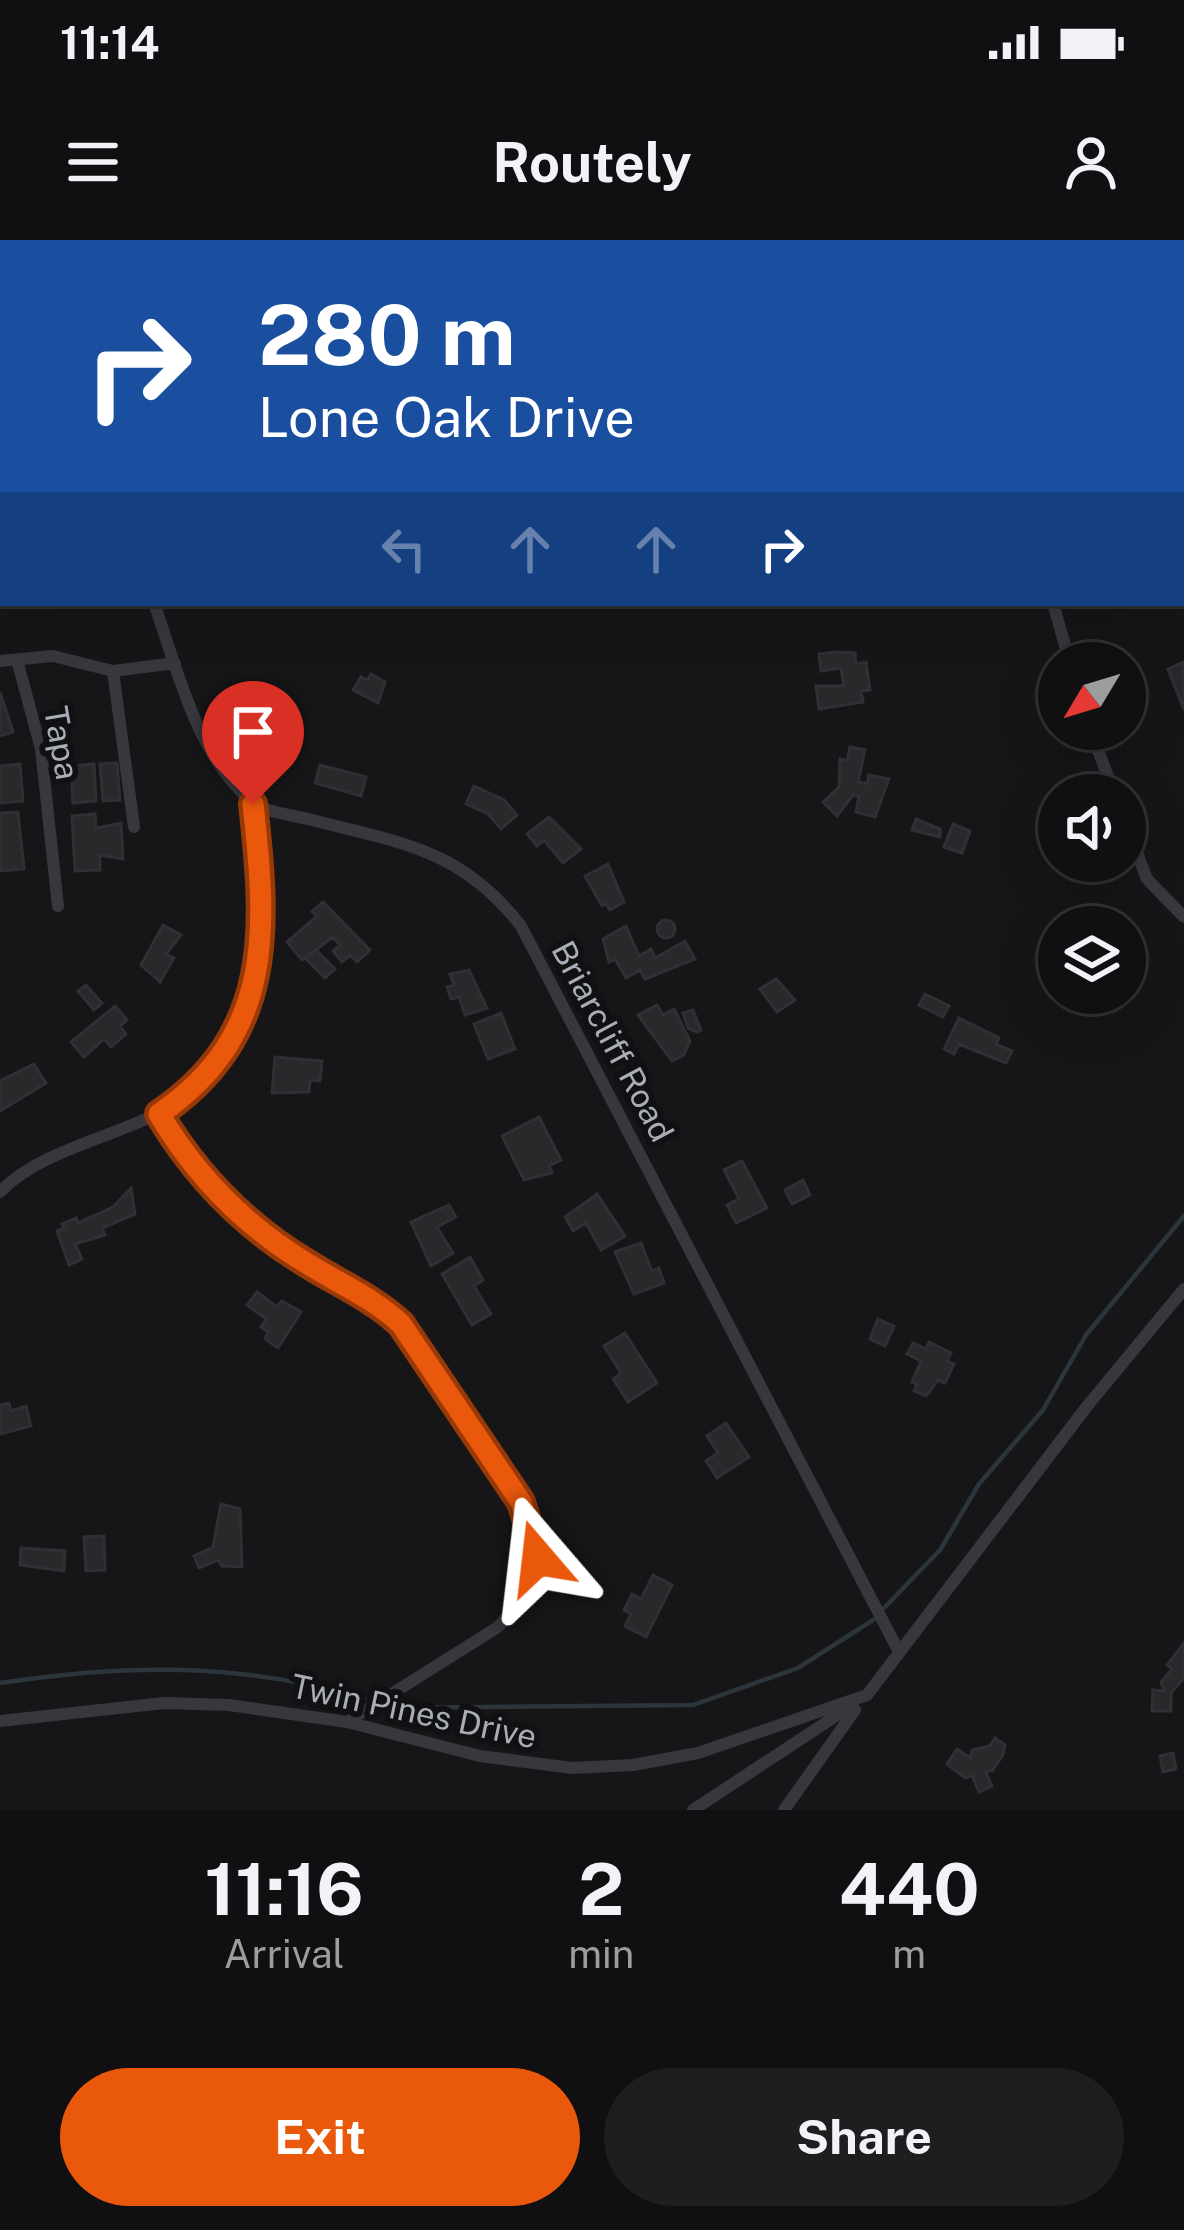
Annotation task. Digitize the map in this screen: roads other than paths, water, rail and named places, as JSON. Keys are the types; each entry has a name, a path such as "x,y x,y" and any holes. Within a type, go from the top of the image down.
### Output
{"street":[{"path":"0,1192 27,1170 159,1114 218,1060 236,1032 255,984 264,913 253,804 212,753 155,606"},
{"path":"1054,606 1064,642"},
{"path":"0,661 53,656 113,671 175,663"},
{"name":"Tapa","path":"17,660 41,749 58,906"},
{"path":"113,671 134,827"},
{"name":"Briarcliff Road","path":"253,804 409,845 462,867 495,892 521,926 899,1652"},
{"path":"1146,876 1184,917"},
{"path":"159,1114 198,1170 259,1232 377,1302 401,1324 530,1518 538,1558 534,1577 498,1627 347,1721"},
{"path":"784,1810 816,1758 1184,1289"},
{"path":"693,1810 867,1695"},
{"name":"Twin Pines Drive","path":"0,1721 164,1703 280,1709 347,1721 480,1756 592,1767 698,1753 867,1695"}],"waterway":[{"path":"884,1608 940,1550 979,1484 1043,1410 1086,1335 1184,1216"},
{"path":"392,1708 693,1705 798,1668 873,1620"},
{"path":"0,1683 93,1672 184,1670 273,1678 364,1699"}]}
